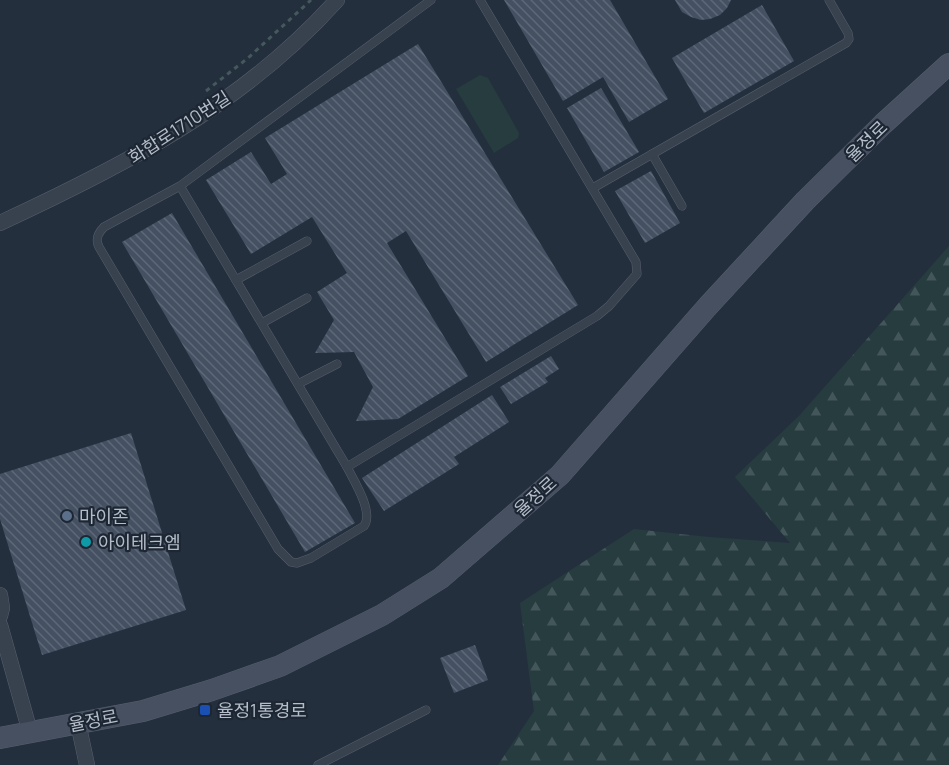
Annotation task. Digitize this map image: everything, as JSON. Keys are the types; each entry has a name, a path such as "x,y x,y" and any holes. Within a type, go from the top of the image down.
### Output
{"main road":[{"name":"율정로","path":"0,738 143,711 280,666 382,615 441,578 560,475 708,306 805,201 883,124 949,64"}],"street":[{"name":"화합로1710번길","path":"0,223 89,182 160,143 219,104 319,21 337,0"},
{"path":"0,595 2,608 0,616"},
{"path":"0,626 30,732"},
{"path":"78,723 87,765"}],"lane":[{"path":"180,186 347,467 366,507 367,522 360,530 311,558 297,563 285,558 278,549 97,243 99,233 104,227 180,186 431,0"},
{"path":"347,467 597,316 634,279 638,269 636,262 480,0"},
{"path":"592,188 846,44 849,33 829,0"},
{"path":"652,154 682,206"},
{"path":"236,280 307,241"},
{"path":"262,323 307,298"},
{"path":"298,384 337,364"},
{"path":"318,765 426,710"}],"path":[{"path":"203,93 248,58 311,0"}],"green space":[{"path":"480,75 488,78 519,133 518,138 494,153 456,89"},
{"path":"949,246 949,765 498,765 534,711 520,603 634,529 790,543 735,477 799,416"}],"building":[{"path":"504,0 610,0 668,99 629,122 603,77 563,101"},
{"path":"675,0 731,0 720,15 701,20 682,12"},
{"path":"762,5 794,61 704,113 672,58"},
{"path":"418,44 578,305 486,362 406,231 387,243 468,376 398,419 356,421 373,387 354,352 315,353 334,320 317,292 347,273 312,217 251,254 206,180 251,152 271,184 287,174 265,138"},
{"path":"601,88 639,152 604,172 567,108"},
{"path":"651,171 680,223 645,243 615,191"},
{"path":"172,213 355,523 305,552 122,242"},
{"path":"551,356 559,369 545,378 548,382 511,404 500,387"},
{"path":"492,395 509,422 454,457 459,464 384,511 362,478"},
{"name":"아이테크엠","path":"131,433 186,610 42,655 0,519 0,474"},
{"path":"475,645 488,680 454,693 440,658"}],"place":[{"name":"마이존","path":"67,516"},
{"name":"아이테크엠","path":"86,542"},
{"name":"율정1통경로","path":"205,710"}]}
